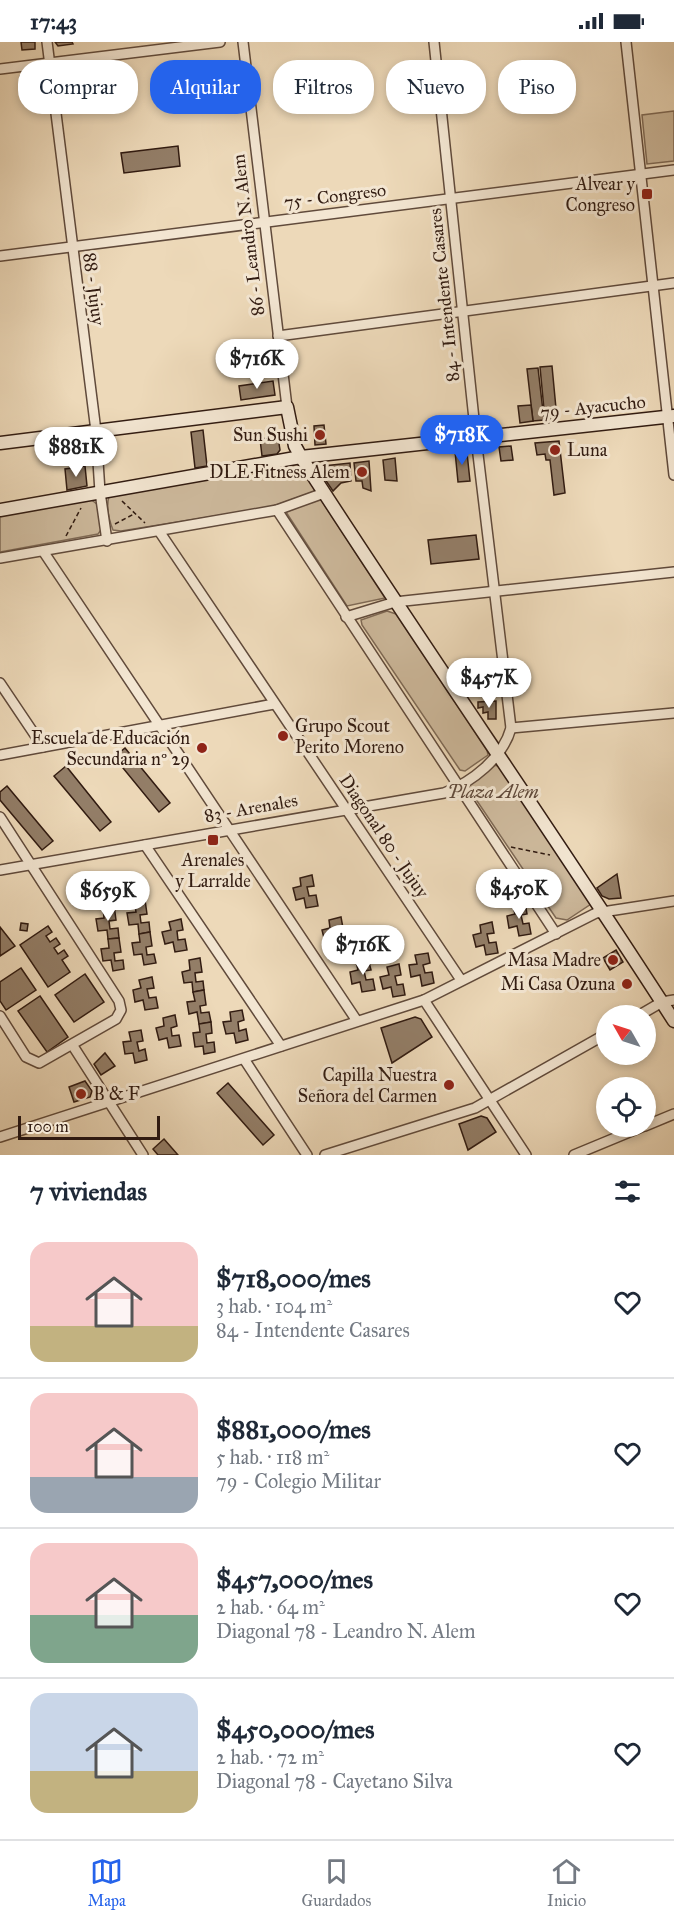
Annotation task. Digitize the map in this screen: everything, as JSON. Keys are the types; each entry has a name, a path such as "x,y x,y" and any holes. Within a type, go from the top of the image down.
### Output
{"street":[{"name":"88 - Jujuy","path":"46,42 49,60"},
{"path":"73,60 220,42"},
{"name":"86 - Leandro N. Alem","path":"243,42 287,407 295,446 394,602 567,858 668,1001 674,1021"},
{"name":"84 - Intendente Casares","path":"434,42 476,438 511,728"},
{"path":"627,42 652,286 670,417 674,475"},
{"path":"0,69 18,67"},
{"name":"88 - Jujuy","path":"55,114 96,431 100,492 107,541"},
{"name":"75 - Congreso","path":"0,256 674,170"},
{"path":"278,336 674,283"},
{"path":"0,443 287,407"},
{"name":"79 - Ayacucho","path":"0,510 301,457 670,417"},
{"path":"0,558 277,510 324,493"},
{"path":"277,510 556,934"},
{"name":"Diagonal 80 - Jujuy","path":"155,532 461,981"},
{"path":"43,551 357,1021"},
{"path":"346,617 394,602 674,572"},
{"path":"0,683 43,747"},
{"path":"0,755 274,704"},
{"path":"498,756 507,742 511,728 674,713"},
{"name":"83 - Arenales","path":"0,870 345,808 444,793 459,785 498,756"},
{"path":"0,1016 26,1057 34,1063 44,1062 74,1046 116,1019 121,1010 119,1001 1,822"},
{"path":"145,844 281,1046"},
{"path":"0,1137 424,1000 604,911 674,900"},
{"path":"424,1000 526,1155"},
{"path":"325,1155 475,1108 596,1040"},
{"path":"74,1046 143,1155"},
{"path":"244,1059 307,1155"},
{"path":"656,1121 674,1114"},
{"path":"574,1155 618,1137"}],"path":[{"path":"65,539 100,492 135,513 155,532"},
{"path":"105,530 135,513"},
{"path":"498,845 567,858"}],"green space":[{"path":"674,111 674,161 647,164 642,115"},
{"path":"295,463 300,465 316,489 271,507 121,531 113,530 109,518 109,496"},
{"path":"89,498 98,505 101,530 98,534 0,552 0,513"},
{"path":"320,498 385,598 347,606 286,512"},
{"name":"Plaza Alem","path":"387,611 396,614 487,750 488,755 465,771 460,770 362,625 361,620"},
{"name":"Plaza Alem","path":"492,765 499,766 591,904 567,920 556,918 469,789 470,781"}],"building":[{"path":"21,42 35,42 35,49 22,50"},
{"path":"55,42 72,42 73,44 58,46"},
{"path":"178,146 180,166 124,173 121,153"},
{"path":"552,366 557,419 545,420 540,367"},
{"path":"538,368 544,420 533,421 527,369"},
{"path":"273,381 275,395 241,400 239,386"},
{"path":"531,405 533,421 520,423 518,406"},
{"name":"Sun Sushi","path":"324,425 326,444 315,445 314,426"},
{"path":"203,430 207,466 195,468 191,432"},
{"path":"278,437 280,450 277,454 262,456 260,439"},
{"path":"559,441 565,493 554,495 550,460 546,460 545,454 537,455 535,443"},
{"path":"511,446 513,460 501,461 499,447"},
{"path":"464,450 467,453 470,481 458,482 455,451"},
{"path":"395,458 397,481 385,480 383,460"},
{"name":"DLE Fitness Alem","path":"369,461 371,491 363,488 362,481 356,481 354,463"},
{"path":"350,463 351,481 341,483 333,491 320,472 323,466"},
{"path":"85,466 87,486 67,490 65,469"},
{"path":"476,535 479,559 431,564 428,540"},
{"path":"496,701 496,719 488,719 488,712 483,713 483,707 478,708 478,702"},
{"path":"125,748 170,803 159,812 114,757"},
{"path":"66,766 111,822 100,831 54,776"},
{"path":"7,786 53,841 42,850 0,800 0,792"},
{"path":"617,874 621,898 609,899 602,896 597,888"},
{"path":"312,875 314,886 307,887 309,896 316,895 318,906 306,908 304,898 296,900 293,888 301,886 300,878"},
{"path":"145,900 147,914 140,915 141,923 149,922 150,932 139,934 138,924 129,925 127,913 136,912 134,901"},
{"path":"525,903 527,914 521,915 523,924 529,923 531,934 519,936 517,926 509,928 507,916 515,914 513,906"},
{"path":"114,905 116,920 109,921 110,929 118,928 119,938 108,939 107,930 98,931 96,919 104,918 103,907"},
{"path":"341,917 343,928 336,929 338,938 345,937 347,948 335,950 333,940 325,942 322,930 330,928 329,920"},
{"path":"181,919 183,930 177,931 178,940 185,939 187,950 175,952 173,942 165,944 162,932 171,930 169,922"},
{"path":"492,922 494,933 487,934 489,943 496,942 498,953 486,955 484,945 476,947 473,935 481,933 480,925"},
{"path":"21,923 28,924 27,931 20,930"},
{"path":"48,926 52,932 46,936 50,942 56,938 60,944 54,948 58,954 64,950 68,956 62,960 70,972 48,987 20,945"},
{"path":"0,927 15,946 0,956"},
{"path":"150,932 152,946 146,947 147,955 154,954 156,963 144,965 142,954 134,955 132,943 140,942 139,934"},
{"path":"119,938 121,952 114,953 115,961 123,960 124,969 113,971 111,960 103,961 101,949 109,948 108,939"},
{"name":"Masa Madre","path":"616,950 623,962 610,970 603,958"},
{"path":"428,953 430,963 423,965 425,973 432,972 434,983 422,986 420,975 411,977 409,965 417,964 415,955"},
{"path":"200,958 202,972 195,973 196,982 203,981 204,990 193,992 192,982 184,983 182,972 190,970 189,960"},
{"path":"368,959 371,970 364,971 366,980 373,979 375,990 362,992 360,982 352,984 350,972 358,970 356,962"},
{"path":"399,964 401,975 395,976 397,985 403,984 405,995 393,997 391,987 383,989 380,977 389,975 387,967"},
{"path":"21,968 36,990 6,1010 0,1001 0,982"},
{"path":"85,974 104,1002 74,1022 55,995"},
{"path":"152,977 154,988 147,989 149,998 156,997 158,1008 145,1010 143,1000 135,1002 133,990 141,988 139,980"},
{"path":"204,990 206,1005 200,1006 201,1013 209,1012 211,1022 199,1024 197,1012 189,1014 187,1002 195,1001 193,992"},
{"path":"40,996 68,1037 47,1052 18,1011"},
{"path":"242,1010 244,1020 238,1022 239,1031 246,1029 248,1040 236,1043 234,1033 226,1034 223,1022 231,1021 230,1012"},
{"path":"175,1015 177,1026 171,1028 172,1036 179,1035 181,1046 169,1048 167,1038 159,1040 156,1028 164,1026 163,1018"},
{"path":"415,1017 421,1019 432,1037 392,1063 381,1028"},
{"path":"211,1022 212,1033 206,1034 207,1043 214,1042 215,1052 204,1054 203,1046 195,1047 193,1033 200,1032 199,1024"},
{"path":"141,1030 143,1041 137,1042 139,1051 145,1049 147,1060 135,1063 133,1053 125,1054 123,1042 131,1041 129,1032"},
{"path":"105,1053 115,1066 101,1075 94,1064"},
{"name":"B & F","path":"85,1081 92,1091 90,1097 74,1102 69,1087"},
{"path":"228,1083 274,1135 263,1145 217,1093"},
{"path":"481,1116 487,1118 496,1132 468,1150 459,1124"},
{"path":"164,1139 178,1155 158,1155 153,1149"}],"place":[{"name":"Alvear y Congreso","path":"647,194"},
{"name":"Sun Sushi","path":"320,435"},
{"name":"Luna","path":"555,450"},
{"name":"DLE Fitness Alem","path":"362,472"},
{"name":"Grupo Scout Perito Moreno","path":"283,736"},
{"name":"Escuela de Educación Secundaria nº 29","path":"202,748"},
{"name":"Arenales y Larralde","path":"213,840"},
{"name":"Masa Madre","path":"613,960"},
{"name":"Mi Casa Ozuna","path":"627,984"},
{"name":"Capilla Nuestra Señora del Carmen","path":"449,1085"},
{"name":"B & F","path":"81,1094"}]}
